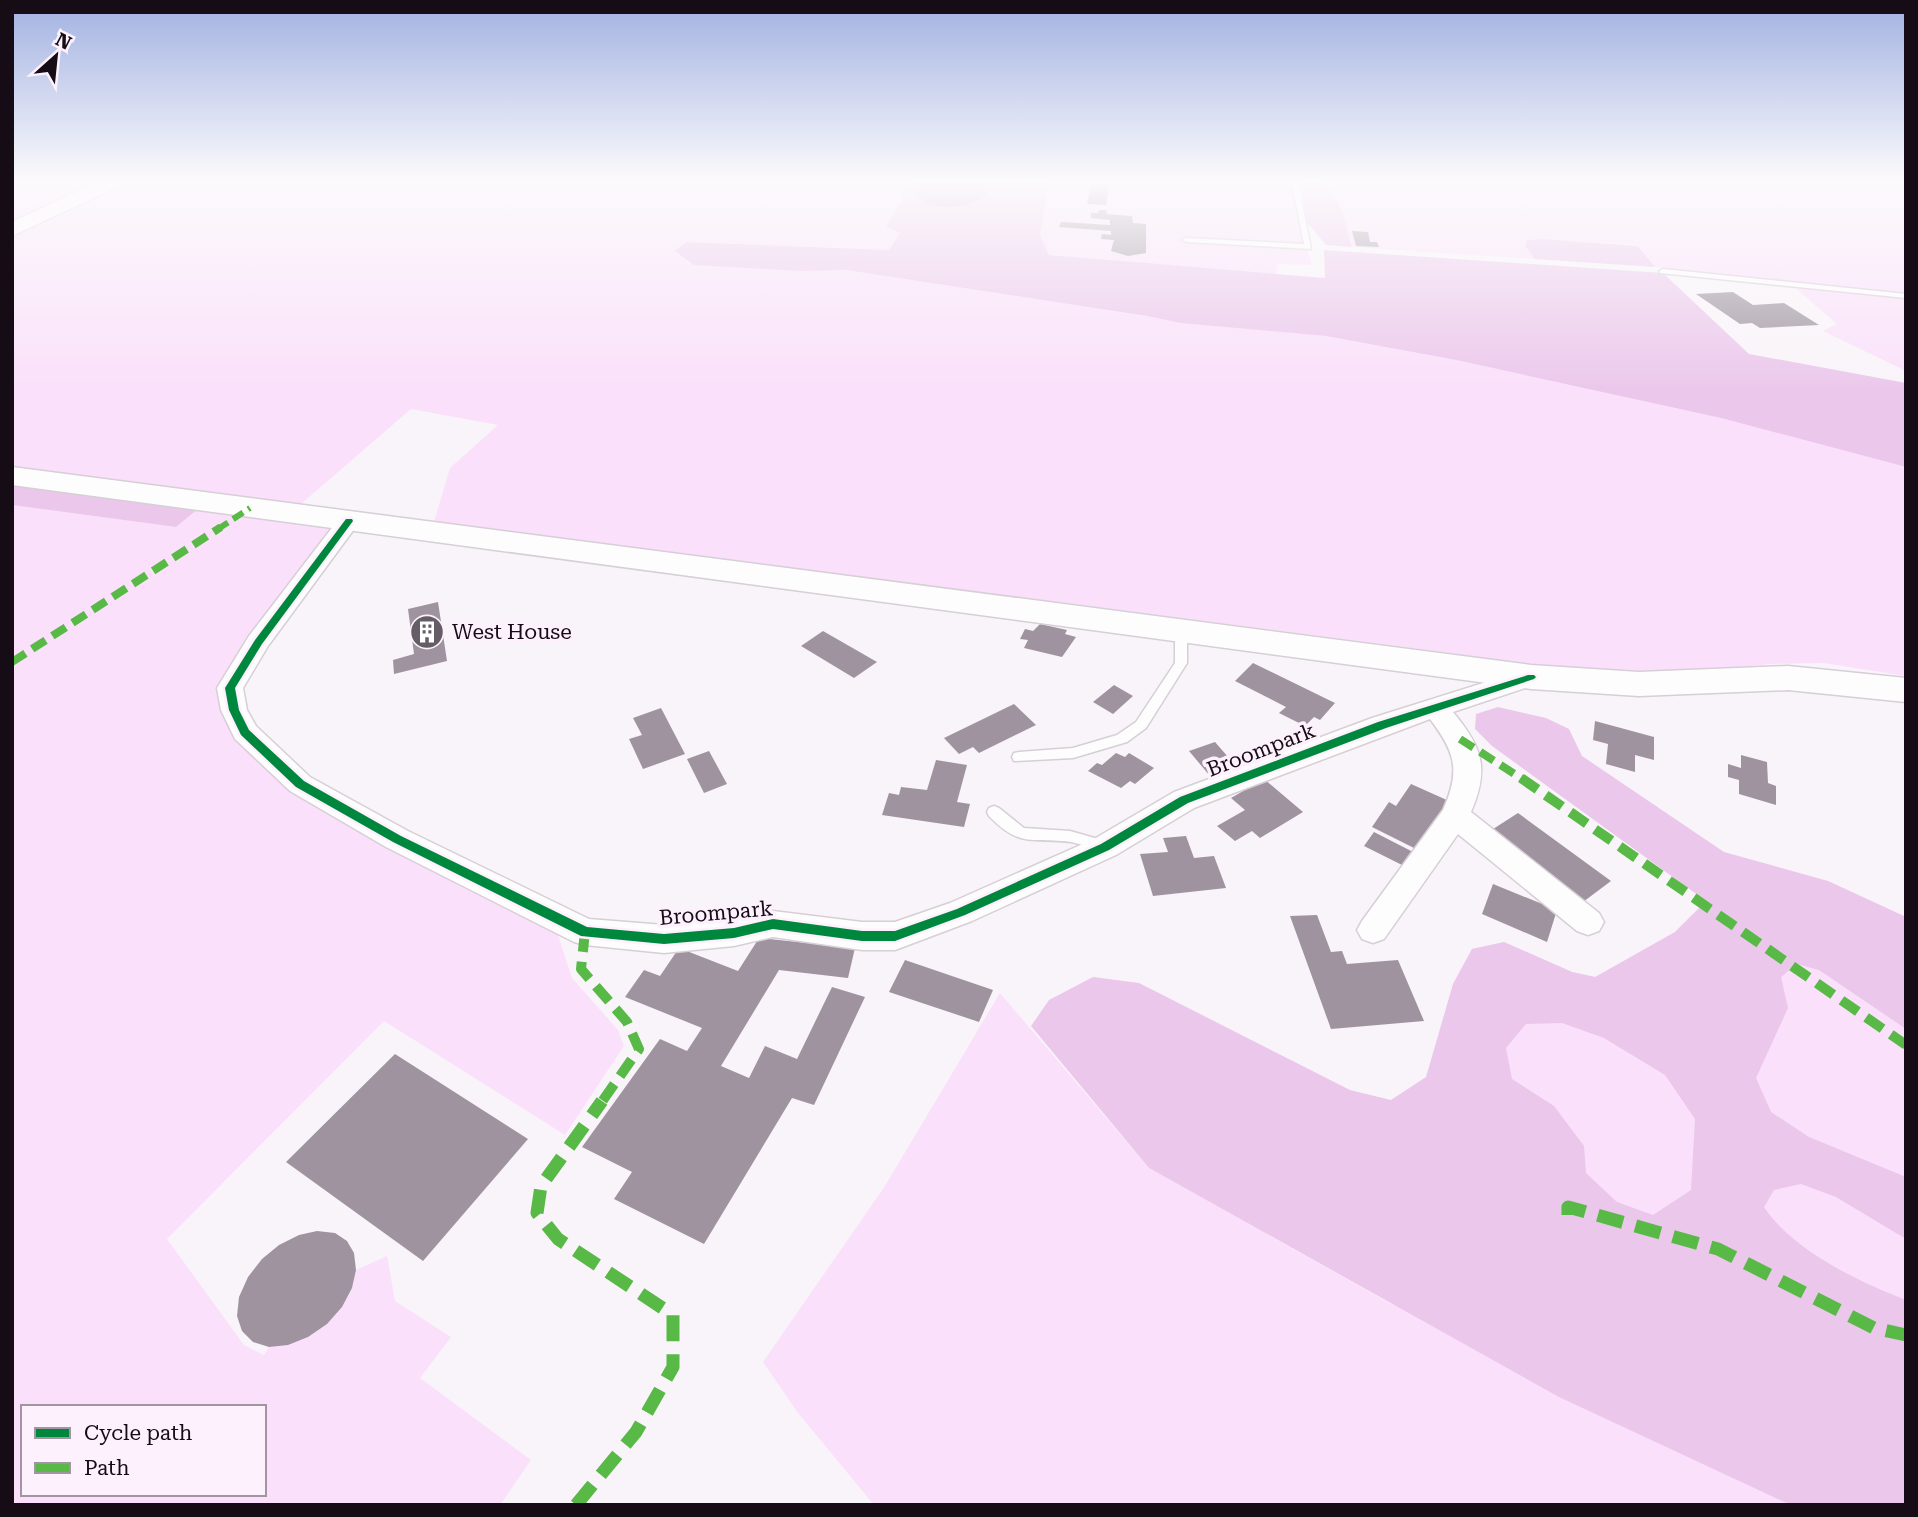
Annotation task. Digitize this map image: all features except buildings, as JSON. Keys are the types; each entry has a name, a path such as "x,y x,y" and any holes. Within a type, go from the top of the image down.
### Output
{"main road":[{"path":"12,476 1531,677 1639,684 1788,678 1906,690"}],"street":[{"name":"Broompark","path":"349,521 258,642 230,688 234,710 245,732 300,784 397,839 585,932 664,939 734,933 773,924 862,936 895,936 961,912 1105,847 1184,800 1382,725 1531,677"},
{"path":"1373,930 1455,815 1466,790 1468,760 1460,739 1436,709"},
{"path":"1455,815 1588,922"}],"lane":[{"path":"1663,271 1906,296"},
{"path":"1019,757 1073,753 1122,739 1142,725 1181,663 1181,631"},
{"path":"994,812 1006,826 1023,836 1069,836 1105,847"}],"shaded area":[{"path":"12,252 680,252 781,268 846,270 1180,323 1326,336 1456,360 1721,418 1906,467 1906,676 1824,663 1771,664 1653,675 1559,669 434,522 450,468 498,425 411,409 301,504 12,467"},
{"path":"676,252 1048,252 1049,255 1325,278 1324,252 1350,252 1663,273 1749,354 1906,383 1906,467 1721,418 1456,360 1326,336 1180,323 846,270 801,271 694,265"},
{"path":"1048,252 1308,252 1312,265 1277,264 1277,275 1049,255"},
{"path":"1425,252 1529,252 1535,259"},
{"path":"1529,252 1643,252 1655,267 1535,259"},
{"path":"1643,252 1906,252 1906,293 1655,267"},
{"path":"1792,285 1906,297 1906,371 1823,331 1837,324"},
{"path":"12,467 122,481 104,496 198,509 176,527 12,505"},
{"path":"12,505 176,527 198,509 334,529 244,643 219,686 234,735 556,929 572,978 618,1030 624,1046 565,1135 384,1021 167,1239 244,1345 264,1355 269,1347 352,1288 356,1270 387,1256 395,1301 451,1337 420,1378 531,1460 500,1505 12,1505"},
{"path":"1498,707 1546,718 1569,729 1582,756 1724,852 1828,881 1906,917 1906,1029 1819,970 1797,964 1781,977 1788,1008 1756,1078 1771,1112 1809,1137 1906,1177 1906,1239 1836,1197 1801,1184 1774,1190 1764,1207 1776,1223 1809,1251 1848,1274 1906,1300 1906,1505 1791,1505 1559,1397 1149,1168 1031,1026 1049,1000 1093,977 1139,983 1350,1090 1391,1100 1426,1077 1453,984 1472,949 1504,942 1572,972 1595,977 1675,932 1706,901 1492,746 1475,729 1476,714","holes":["1562,1023 1604,1038 1665,1075 1695,1119 1691,1190 1653,1215 1617,1202 1586,1173 1584,1146 1554,1106 1512,1079 1506,1048 1526,1024"]},
{"path":"1828,881 1906,917 1906,1505 874,1505 798,1413 763,1362 885,1186 1000,993 1149,1168 1393,1305 1453,984 1472,949 1504,942 1572,972 1596,977 1675,932 1707,901"}],"marked path":[{"path":"12,662 250,508"},
{"path":"1460,739 1554,799 1906,1045"},
{"path":"576,1505 636,1432 673,1367 673,1315 558,1239 537,1213 541,1186 639,1049 627,1022 581,969 585,932"},
{"path":"1568,1215 1568,1207 1718,1249 1874,1328 1906,1335"}],"cycle path":[{"path":"349,521 258,642 230,688 234,710 245,732 300,784 397,839 585,932 664,939 734,933 773,924 862,936 895,936 961,912 1105,847 1184,800 1382,725 1531,677"}],"place":[{"name":"West House","path":"427,632"}]}
